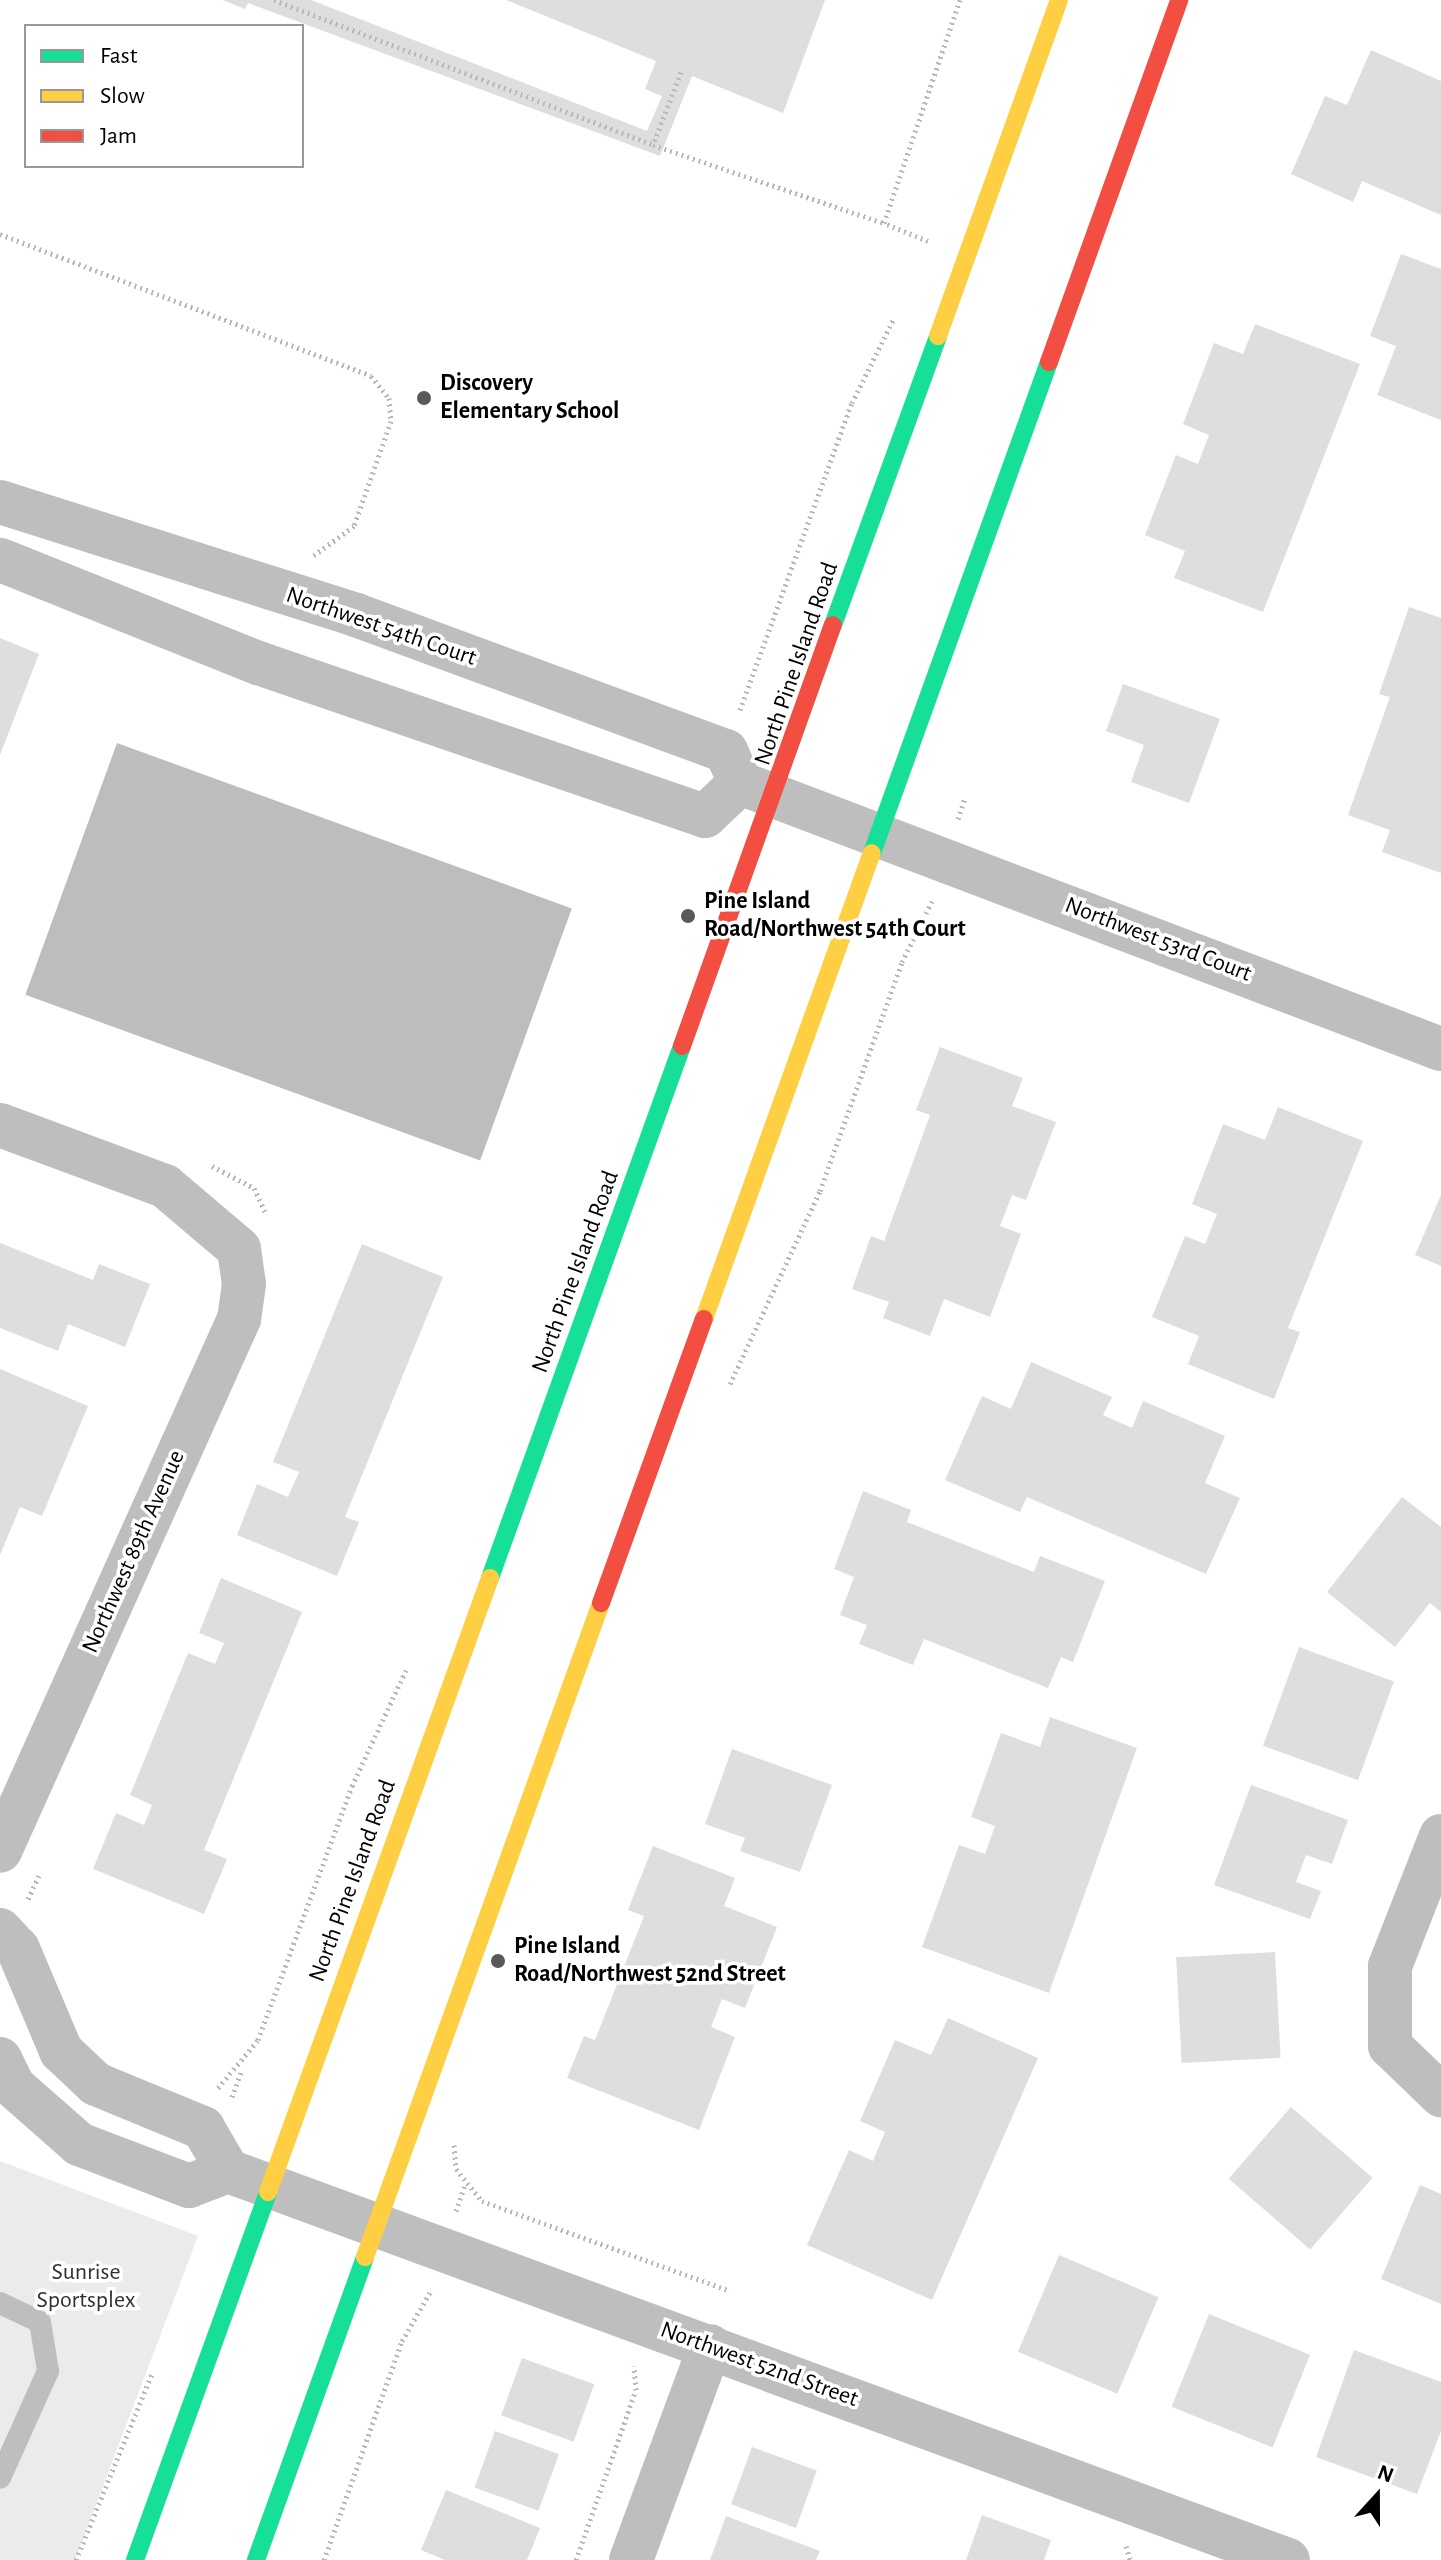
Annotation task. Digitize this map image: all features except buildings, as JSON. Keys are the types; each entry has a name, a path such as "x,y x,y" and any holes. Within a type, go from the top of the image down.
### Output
{"main road":[{"name":"North Pine Island Road","path":"135,2560 248,2178 747,777 1059,0"},
{"path":"256,2560 380,2227 739,1233 875,830 1179,0"}],"street":[{"name":"Northwest 54th Court","path":"0,502 281,592 875,830"},
{"path":"96,599 116,540"},
{"path":"0,560 258,663 705,816 747,777"},
{"name":"Northwest 53rd Court","path":"875,830 1441,1049"},
{"path":"0,1125 165,1186 254,1237"},
{"name":"Northwest 89th Avenue","path":"0,1851 239,1319 254,1237"},
{"path":"1441,1836 1390,1966 1390,2046 1441,2095"},
{"path":"13,1922 18,1949 61,2051 96,2084 203,2128 248,2178"},
{"path":"0,2059 13,2086 79,2144 189,2186 248,2178"},
{"name":"Northwest 52nd Street","path":"248,2178 710,2346 1204,2545 1288,2560"},
{"path":"631,2560 710,2346"}],"lane":[{"path":"0,2303 40,2322 48,2371 0,2478"}],"path":[{"path":"274,0 653,145 884,223 932,243"},
{"path":"884,223 960,0"},
{"path":"653,145 681,72"},
{"path":"925,256 938,228"},
{"path":"0,234 371,376 389,398 391,421 354,526 329,549 292,560 281,592"},
{"path":"747,777 852,403 899,310"},
{"path":"723,1398 820,1191 902,962 926,925 943,858 965,797"},
{"path":"198,1161 254,1188 254,1237"},
{"path":"212,2091 258,2040 352,1786 410,1660"},
{"path":"13,1922 46,1860"},
{"path":"454,2134 456,2169 482,2201 730,2291"},
{"path":"432,2292 443,2290"},
{"path":"576,2560 636,2390 631,2356"},
{"path":"76,2560 133,2410 161,2358"},
{"path":"324,2560 383,2394"},
{"path":"1116,2540 1130,2560"}],"green space":[{"name":"Sunrise Sportsplex","path":"0,2161 198,2236 75,2560 0,2560"}],"shaded area":[{"path":"117,743 572,909 480,1160 25,995"}],"traffic: fast":[{"path":"833,625 938,336"},
{"path":"872,853 1049,362"},
{"path":"490,1578 682,1046"},
{"path":"135,2560 268,2192"},
{"path":"256,2560 365,2257"}],"traffic: slow":[{"path":"938,336 1059,0"},
{"path":"704,1319 872,853"},
{"path":"268,2192 490,1578"},
{"path":"365,2257 601,1603"}],"traffic: jam":[{"path":"1049,362 1179,0"},
{"path":"682,1046 833,625"},
{"path":"601,1603 704,1319"}],"place":[{"name":"Discovery Elementary School","path":"424,398"},
{"name":"Pine Island Road/Northwest 54th Court","path":"688,916"},
{"name":"Pine Island Road/Northwest 52nd Street","path":"498,1961"}]}
